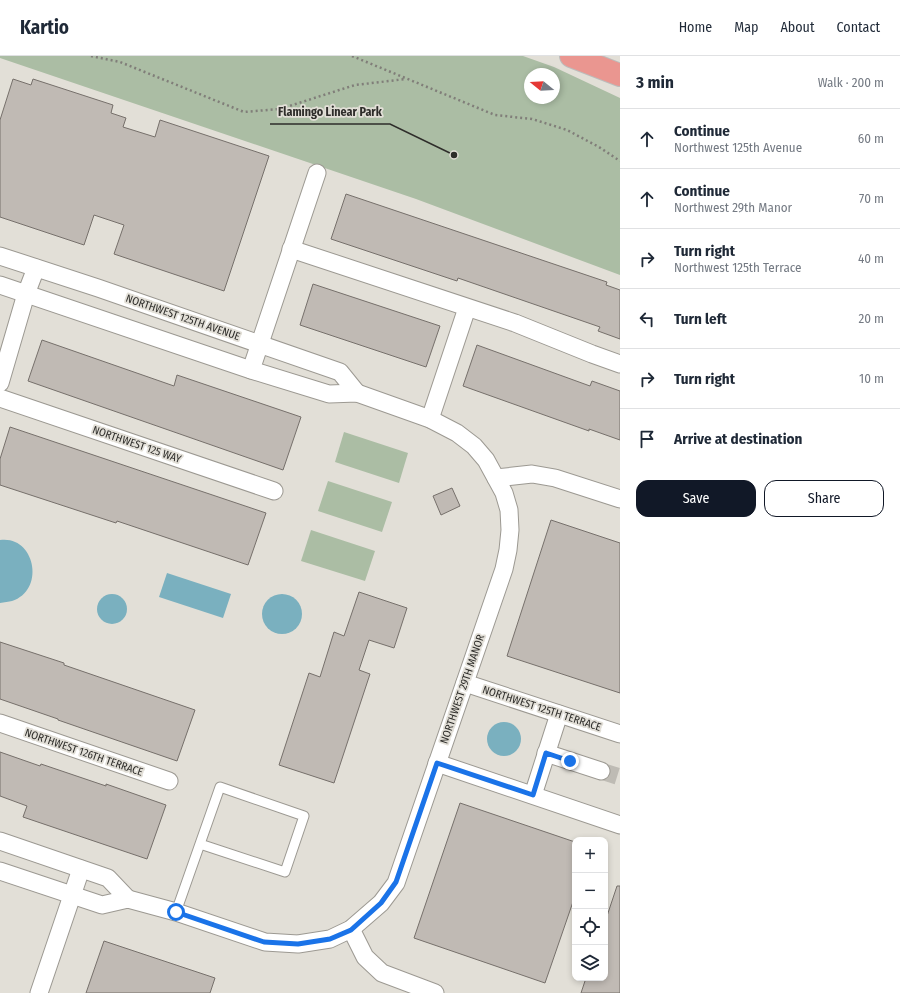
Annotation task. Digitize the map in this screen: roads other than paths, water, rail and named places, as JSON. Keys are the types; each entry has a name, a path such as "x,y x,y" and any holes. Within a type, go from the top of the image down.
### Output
{"highway":[{"path":"571,56 620,75"}],"street":[{"path":"251,370 316,173"},
{"path":"291,249 515,323 620,364"},
{"name":"NORTHWEST 125TH AVENUE","path":"0,256 340,372 357,393"},
{"path":"0,383 26,294 36,268"},
{"path":"0,285 251,370 329,394 357,393 430,419 458,433 474,446 486,460 496,478 532,474 555,478 620,499"},
{"path":"430,419 468,308"},
{"name":"NORTHWEST 125 WAY","path":"0,398 274,491"},
{"name":"NORTHWEST 29TH MANOR","path":"351,930 381,903 396,882 504,569 510,530 509,510 504,493 496,478"},
{"name":"NORTHWEST 125TH TERRACE","path":"464,683 620,734"},
{"path":"533,795 559,714"},
{"name":"NORTHWEST 126TH TERRACE","path":"0,723 169,781"},
{"path":"546,753 601,771"},
{"path":"437,763 620,825"},
{"path":"0,840 108,878 128,898 176,912 264,942 298,944 330,939 351,930 365,957 382,973 435,993"},
{"path":"39,993 81,869"},
{"path":"0,871 102,905 128,898"}],"lane":[{"path":"176,912 220,787 304,816 285,872 200,844"}],"water":[{"path":"0,540 12,541 21,546 28,554 32,564 32,576 29,586 23,595 12,601 0,603"},
{"path":"167,573 231,594 223,618 159,597"},
{"path":"112,594 122,599 127,609 122,619 112,624 102,619 97,609 102,599"},
{"path":"282,594 296,600 302,614 296,628 282,634 268,628 262,614 268,600"},
{"path":"501,722 507,722 511,723 518,729 521,739 520,746 514,753 507,756 501,756 497,755 490,749 487,742 487,736 488,732 494,725"}],"tunnel":[{"path":"601,771 620,777"}],"place":[{"name":"Flamingo Linear Park","path":"454,155"}]}
